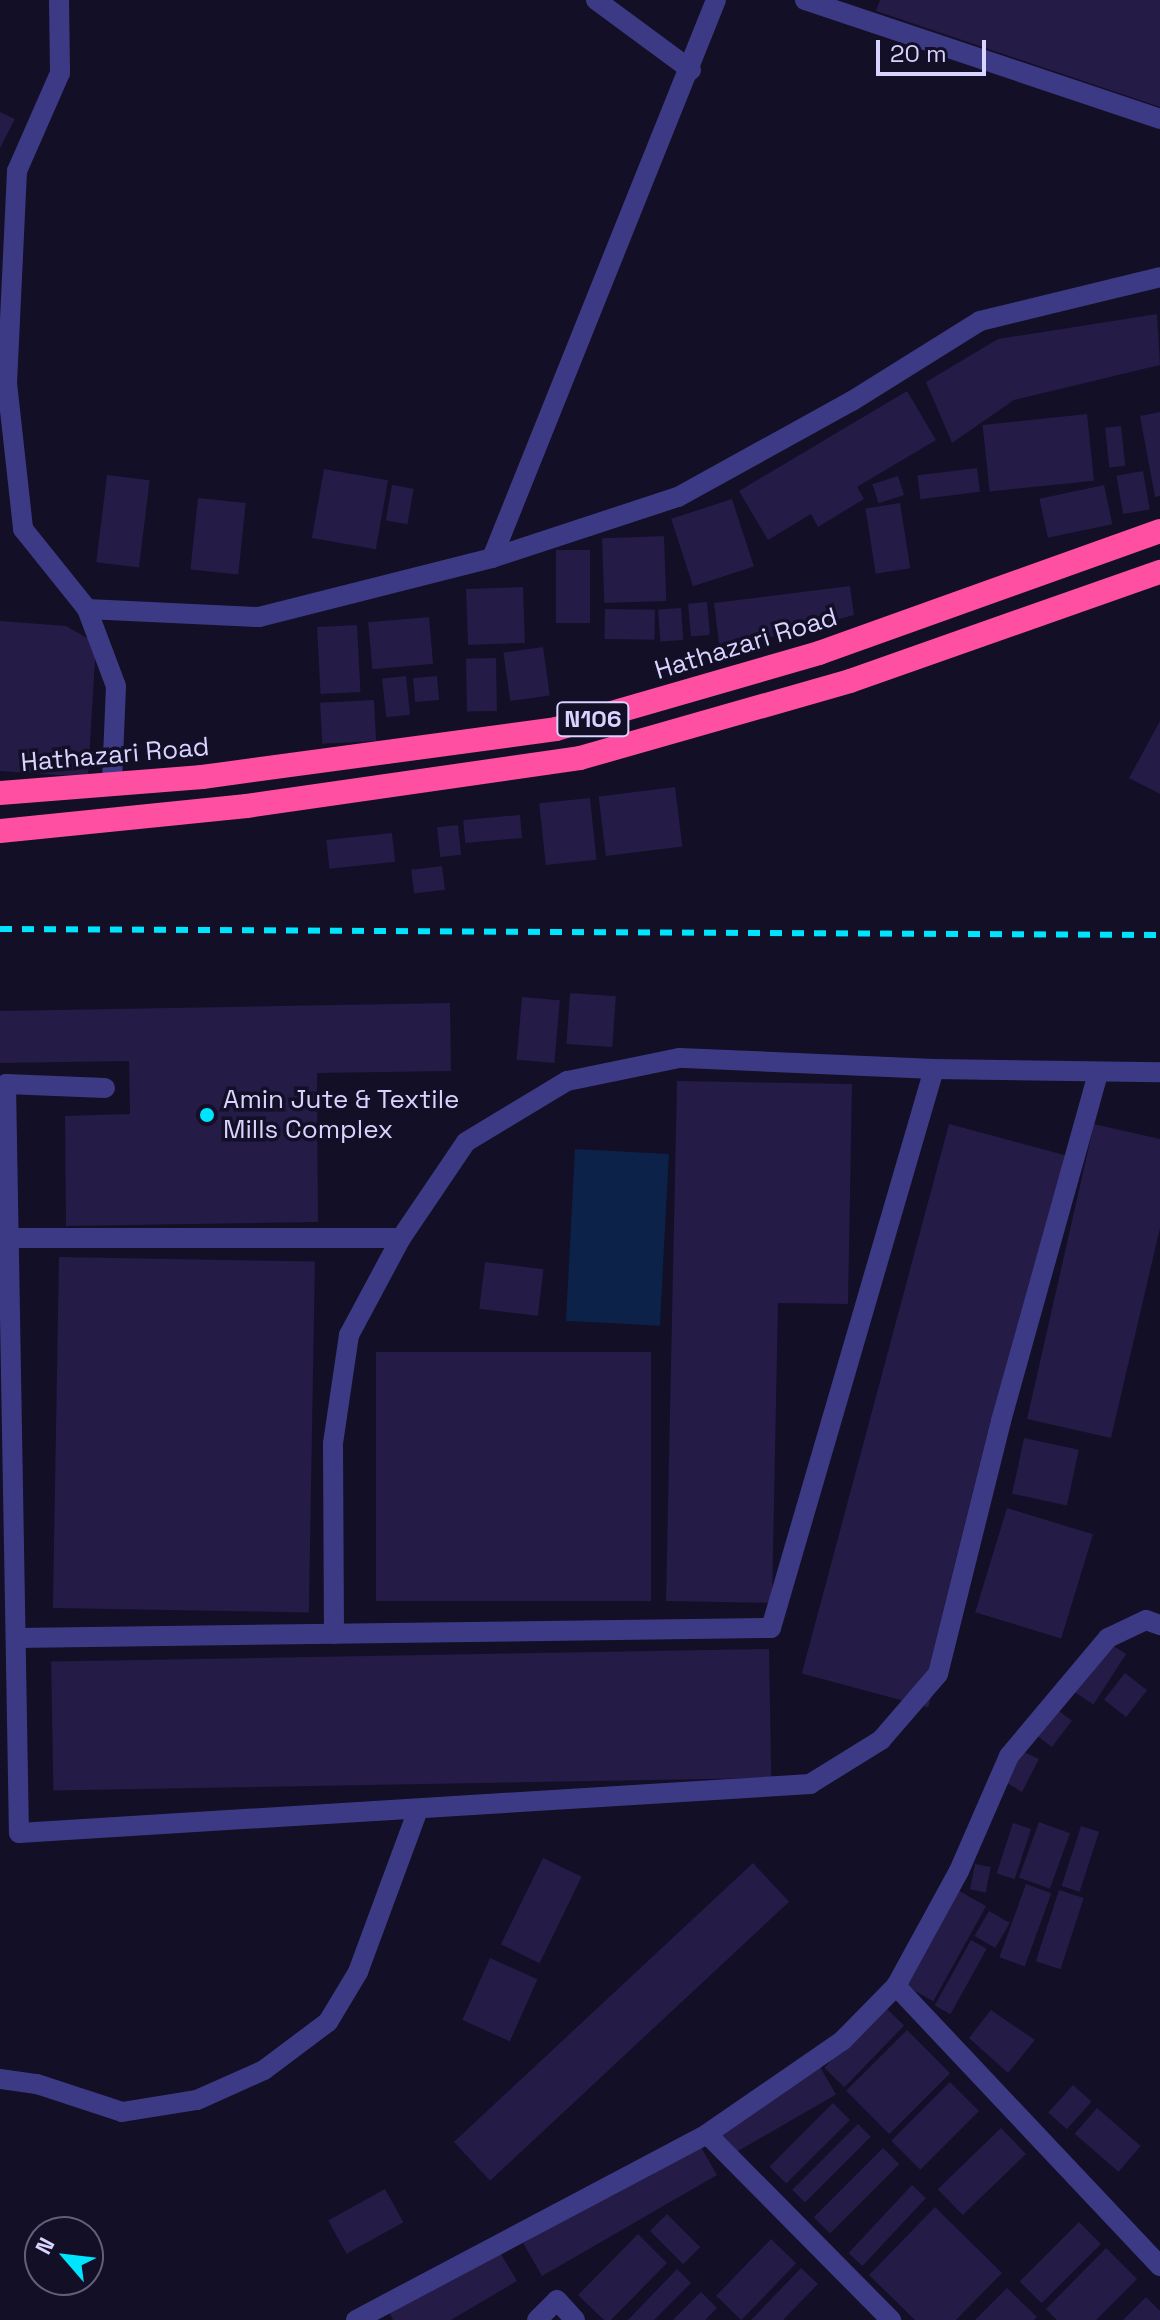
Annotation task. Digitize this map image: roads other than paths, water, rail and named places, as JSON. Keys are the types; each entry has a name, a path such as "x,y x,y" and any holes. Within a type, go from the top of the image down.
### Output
{"highway":[{"name":"Hathazari Road","path":"0,793 202,777 556,729 819,653 1160,531"},
{"name":"N106","path":"0,831 247,806 580,758 850,681 1160,572"}],"street":[{"path":"59,0 60,73 17,171 7,383 23,529 87,609 116,686 112,783"},
{"path":"596,0 691,70"},
{"path":"492,558 691,70 716,0"},
{"path":"805,0 1160,119"},
{"path":"87,609 259,617 492,558 678,497 852,401 980,321 1160,277"},
{"path":"334,1634 333,1444 349,1335 401,1238 466,1142 567,1081 679,1058 934,1069 1160,1072"},
{"path":"16,1638 771,1628 934,1069"},
{"path":"105,1088 6,1084 19,1833 810,1784 881,1740 938,1674 1001,1421 1098,1073"},
{"path":"9,1238 401,1238"},
{"path":"356,2320 707,2134 842,2041 896,1986 959,1871 1009,1756 1108,1638 1146,1620 1160,1625"},
{"path":"0,2079 37,2084 122,2112 197,2100 264,2070 328,2022 358,1972 418,1810"},
{"path":"896,1986 1160,2266"},
{"path":"707,2134 891,2320"},
{"path":"537,2320 557,2300 575,2320"}],"water":[{"path":"575,1149 669,1154 660,1326 566,1321"}],"railway":[{"path":"0,929 1160,935"}],"place":[{"name":"Amin Jute & Textile Mills Complex","path":"207,1115"}]}
